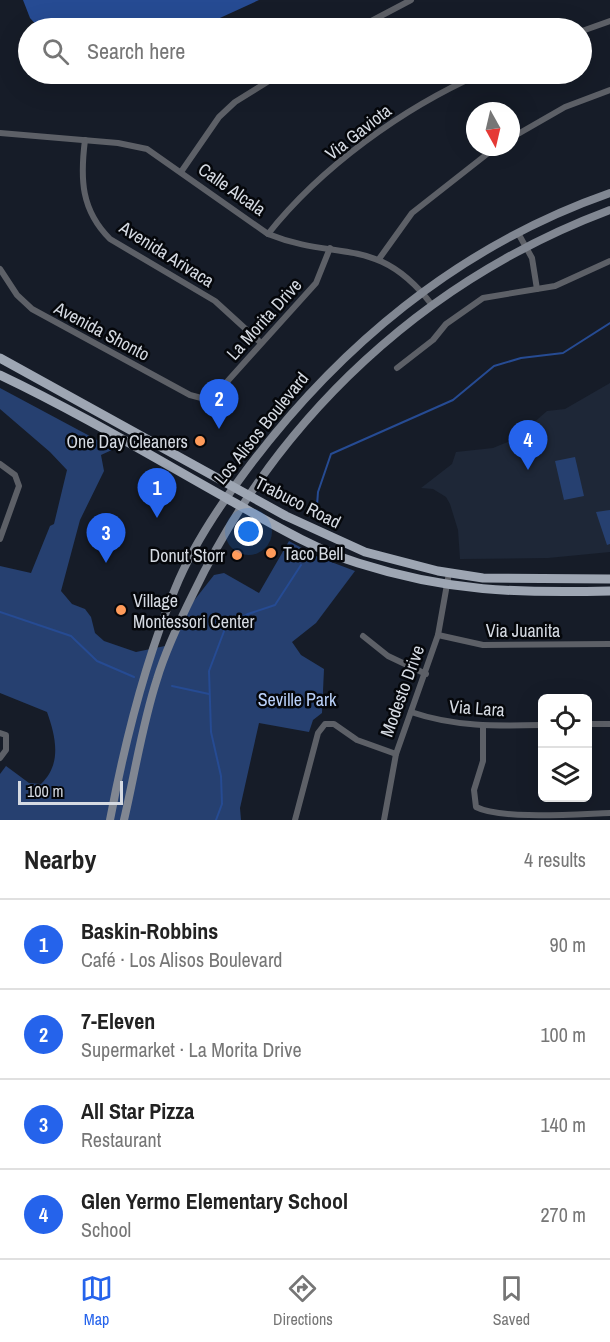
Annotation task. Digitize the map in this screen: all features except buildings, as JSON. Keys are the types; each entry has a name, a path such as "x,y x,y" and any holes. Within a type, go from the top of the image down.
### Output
{"main road":[{"name":"Los Alisos Boulevard","path":"110,820 135,702 165,614 188,561 233,487 271,436 317,383 374,329 422,292 518,233 610,193"},
{"name":"Los Alisos Boulevard","path":"124,820 156,681 181,619 210,558 248,495 283,447 324,399 383,343 432,304 526,247 610,210"},
{"name":"Trabuco Road","path":"0,359 314,530 366,552 449,573 506,579 610,579"},
{"name":"Trabuco Road","path":"0,375 241,506 355,562 447,586 519,593 610,591"},
{"path":"165,614 181,619"}],"street":[{"path":"377,18 411,0"},
{"path":"592,27 610,21"},
{"path":"181,172 219,117 235,102 264,84"},
{"name":"Via Gaviota","path":"268,234 294,201 384,129 419,105 460,84"},
{"path":"520,133 566,107 610,90"},
{"name":"Calle Alcala","path":"0,134 84,140 133,145 147,149 268,234 282,239 379,259 400,271 432,304"},
{"name":"Avenida Arivaca","path":"84,140 82,186 85,202 100,228 110,239 215,301 261,343"},
{"path":"379,259 412,213 485,156"},
{"path":"518,233 532,258 537,289"},
{"name":"La Morita Drive","path":"205,399 216,394 316,283 330,248"},
{"path":"397,368 433,340 446,324 483,298 555,286 610,261"},
{"name":"Avenida Shonto","path":"0,269 17,295 32,309 190,395 205,399"},
{"path":"0,464 15,475 19,486 0,539"},
{"name":"Modesto Drive","path":"384,820 396,754 438,635 449,573"},
{"name":"Via Juanita","path":"438,635 483,645 610,644"},
{"path":"363,636 388,656 426,674"},
{"name":"Via Lara","path":"411,712 459,725 538,725"},
{"path":"295,820 318,733 325,724 334,724 357,740 396,754"},
{"path":"592,724 610,724"},
{"path":"483,726 483,761 474,790 476,807 484,812 502,815 610,813"},
{"path":"0,733 6,735 6,750 0,758"}],"shaded area":[{"path":"23,0 259,0 220,18 30,18"},
{"path":"610,383 610,552 548,558 460,559 458,530 450,504 446,497 433,489 421,488 452,464 456,452 493,448 515,439 547,411 565,409"}],"green space":[{"name":"Seville Park","path":"0,388 114,449 101,455 104,471 80,520 61,591 72,604 85,609 91,617 95,633 104,641 136,652 165,646 182,616 214,575 224,573 259,593 289,541 318,557 355,571 316,623 292,642 301,655 324,669 322,713 313,720 309,732 259,723 240,808 241,820 0,820 0,774 6,766 29,783 41,784 52,768 55,740 47,712 0,693 0,566 31,573 50,526 54,524 67,470 50,452 0,409"},
{"path":"575,457 584,496 564,500 555,461"},
{"path":"610,510 610,544 607,545 596,512"}],"waterway":[{"path":"316,519 318,492 331,454 453,400 494,366 521,358 563,353 610,323"},
{"path":"216,820 222,804 221,776 211,732 209,671 226,626 248,614 275,605 301,565"},
{"path":"0,612 71,636 97,661 134,677"},
{"path":"172,686 209,694"}],"place":[{"name":"7-Eleven","path":"219,429"},
{"name":"One Day Cleaners","path":"200,441"},
{"name":"Glen Yermo Elementary School","path":"528,470"},
{"name":"Baskin-Robbins","path":"157,518"},
{"name":"Taco Bell","path":"271,553"},
{"name":"Donut Storr","path":"237,555"},
{"name":"All Star Pizza","path":"106,563"},
{"name":"Village Montessori Center","path":"121,610"}]}
